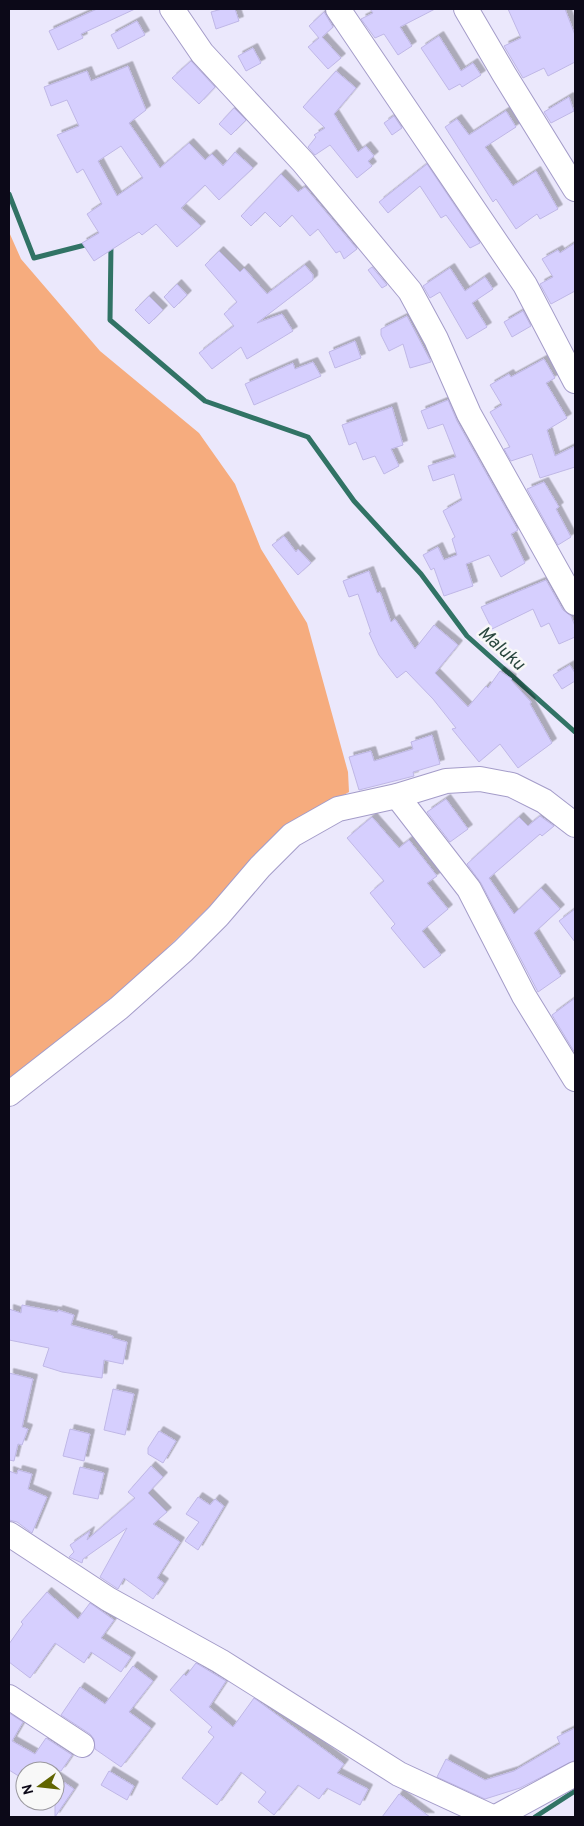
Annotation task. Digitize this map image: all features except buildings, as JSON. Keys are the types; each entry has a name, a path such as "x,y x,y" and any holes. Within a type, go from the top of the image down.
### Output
{"street":[{"path":"172,9 202,53 303,162 410,291 436,340 469,414 575,603"},
{"path":"338,9 525,285 575,381"},
{"path":"466,9 575,189"},
{"path":"9,1094 118,1008 177,957 218,916 260,867 292,835 338,809 446,782 480,779 512,785 544,801 575,825"},
{"path":"396,796 469,889 524,996 575,1079"},
{"path":"9,1534 108,1599 220,1661 399,1774 492,1817"},
{"path":"9,1697 82,1745"},
{"path":"496,1817 575,1774"}],"shaded area":[{"path":"9,232 21,259 100,351 199,433 235,484 261,549 307,623 348,772 349,792 294,823 137,978 9,1080"}],"waterway":[{"path":"9,194 34,258 89,244"},
{"name":"Maluku","path":"111,245 110,320 205,401 308,437 354,501 421,574 467,636 575,732"},
{"path":"535,1817 575,1791"}]}
